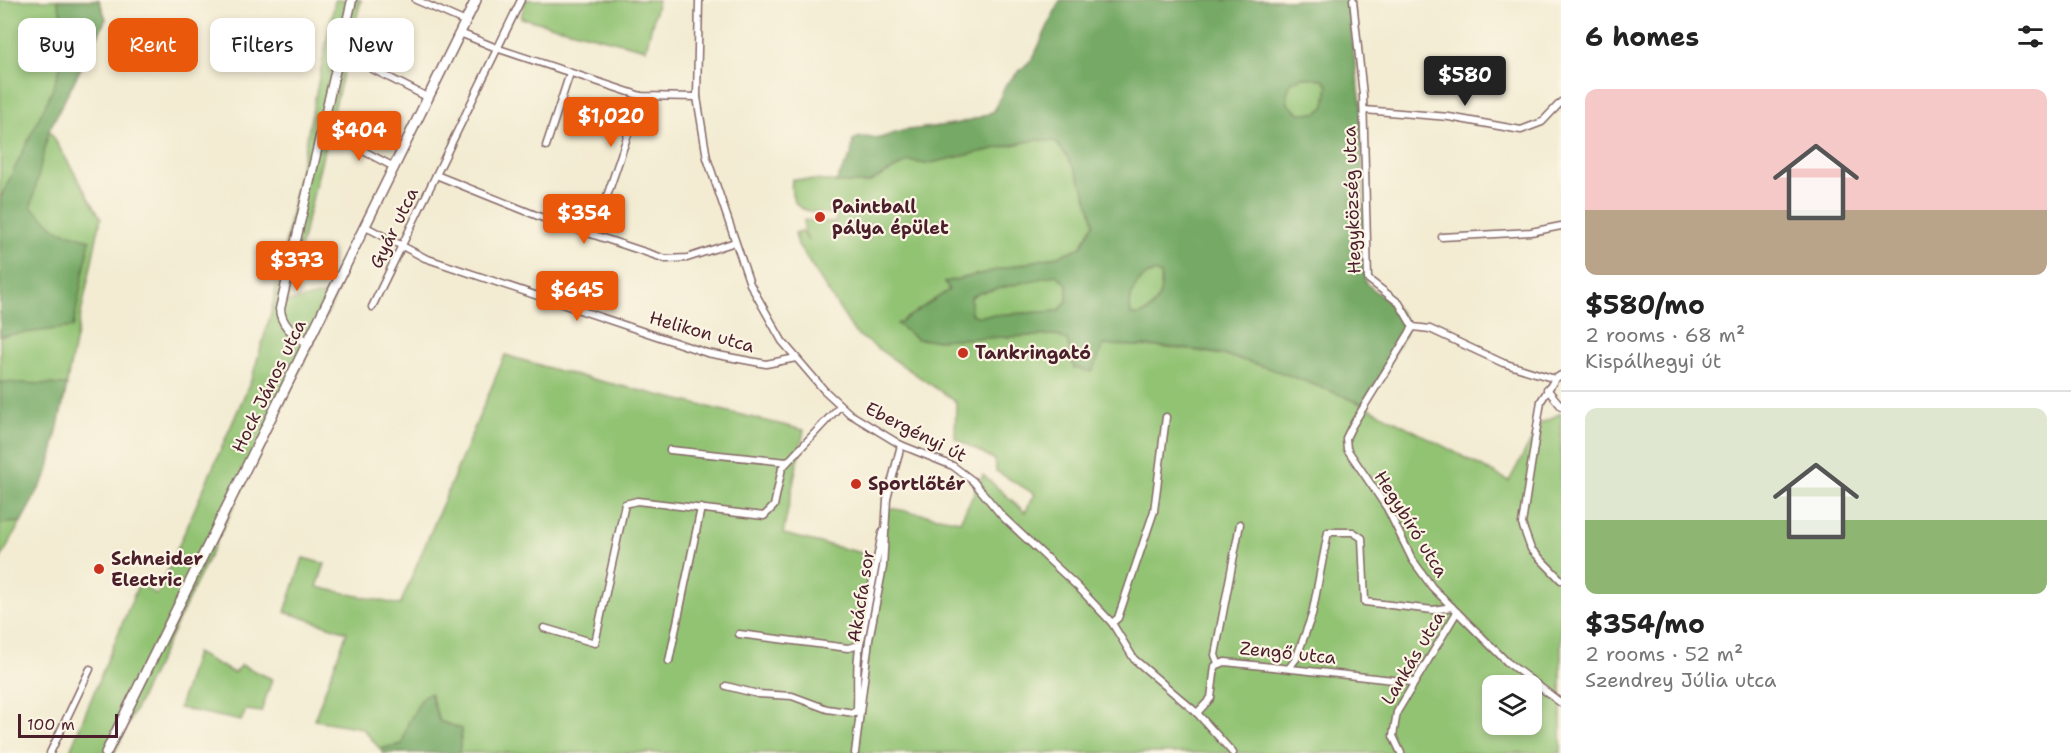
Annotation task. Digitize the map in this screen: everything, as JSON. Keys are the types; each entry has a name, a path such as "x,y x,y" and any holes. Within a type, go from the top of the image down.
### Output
{"main road":[{"name":"Hock János utca","path":"106,753 476,0"}],"street":[{"path":"309,343 290,331 282,318 280,309 352,0"},
{"path":"416,0 466,22"},
{"name":"Gyár utca","path":"372,307 521,0"},
{"name":"Ebergényi út","path":"699,0 697,97 707,158 735,242 760,303 782,341 840,406 902,445 939,459 964,473 1010,523 1078,587 1112,623 1134,659 1197,713 1233,753"},
{"name":"Hegyközség utca","path":"1353,0 1364,110 1367,274 1371,283 1399,303 1413,327"},
{"path":"460,33 499,49 641,96 697,97"},
{"path":"378,72 429,98"},
{"path":"546,146 570,73"},
{"path":"603,208 641,96"},
{"path":"1364,110 1449,117 1521,130 1542,122 1561,102"},
{"path":"335,136 394,167"},
{"path":"436,175 543,218 666,259 687,258 735,242"},
{"path":"1442,237 1531,232 1561,226"},
{"name":"Helikon utca","path":"366,227 425,258 707,353 766,364 796,358"},
{"path":"1413,327 1430,329 1503,363 1558,377 1547,389 1539,412 1522,524 1531,549 1561,580"},
{"name":"Hegybíró utca","path":"1413,327 1352,426 1345,443 1352,459 1395,521 1421,573 1507,662 1561,703"},
{"path":"1547,389 1561,406"},
{"path":"544,628 595,643 625,504 637,501 759,516 768,514 774,506 780,474 787,462 840,406"},
{"path":"1112,623 1118,618 1154,510 1166,417"},
{"name":"Akácfa sor","path":"855,753 869,640 883,567 887,499 902,445"},
{"path":"670,450 787,462"},
{"path":"669,661 701,508"},
{"path":"1218,663 1215,655 1240,524"},
{"path":"726,686 758,694 792,696 827,709 854,713 857,708 859,663 856,646 862,636 882,533 886,528"},
{"path":"1289,668 1296,659 1312,615 1328,532 1353,532 1362,538 1365,602 1433,610 1455,609"},
{"name":"Lankás utca","path":"1401,753 1395,744 1392,729 1397,712 1455,609"},
{"path":"739,634 849,648 856,646"},
{"name":"Zengő utca","path":"1197,713 1211,698 1213,674 1218,663 1289,668 1412,682"},
{"path":"50,753 90,669"}],"green space":[{"path":"0,0 99,0 106,19 96,38 96,18 18,18 18,72 79,72 49,130 101,218 48,472 0,560"},
{"path":"57,0 99,0 106,19 96,38 96,18 62,18"},
{"path":"335,0 361,0 357,18 331,18"},
{"path":"525,0 658,0 646,49 521,18"},
{"path":"1060,0 1351,0 1352,43 1361,102 1365,280 1370,287 1398,309 1405,324 1405,334 1363,404 1277,371 1209,352 1164,347 1104,345 1092,372 1074,368 1067,340 1055,335 931,340 917,339 897,324 949,290 945,282 1061,255 1081,247 1094,223 1080,179 1069,159 1054,141 1035,140 926,164 909,161 868,183 835,183 851,155 853,140 856,138 880,138 904,131 962,122 984,116 994,111 1006,84 1033,58","holes":["1302,77 1323,79 1328,85 1325,106 1317,113 1299,113 1288,104 1287,93 1291,82","1153,272 1160,274 1159,296 1156,303 1146,313 1131,315 1130,302 1134,289 1146,275","1056,275 1067,284 1067,301 1059,311 977,316 971,314 971,297 979,293"]},
{"path":"327,39 327,72 343,72 287,302 338,291 114,753 69,753 139,583 157,595 252,378 271,313"},
{"path":"58,72 79,72 49,130 31,207 58,230 90,240 73,327 0,336 0,199 52,91"},
{"path":"1302,77 1323,79 1328,85 1325,106 1317,113 1299,113 1288,105 1287,93 1291,82"},
{"path":"1035,140 1054,141 1069,159 1080,179 1094,223 1081,247 1061,255 945,282 949,290 898,324 917,339 1055,335 1067,340 1074,368 1104,345 1148,346 1222,355 1297,377 1334,392 1370,408 1509,481 1540,424 1561,413 1561,753 459,753 462,729 439,721 431,694 408,723 402,744 380,749 362,728 314,720 347,632 285,612 303,558 325,564 317,587 400,605 505,355 559,371 804,430 783,534 875,556 885,507 960,521 983,475 1025,512 1035,494 996,471 995,460 955,438 956,402 855,333 798,245 795,233 801,231 809,242 804,231 804,220 835,223 836,214 809,211 797,205 793,199 792,179 868,183 909,161 926,164"},
{"path":"1153,272 1160,274 1161,281 1156,303 1146,313 1131,315 1130,302 1134,289 1141,279"},
{"path":"1057,274 1067,284 1067,301 1059,311 977,316 971,314 971,297 979,293"},
{"path":"0,382 67,385 48,472 21,522 0,524"},
{"path":"196,653 234,673 241,665 272,679 261,712 246,710 241,721 179,708"},
{"path":"430,693 439,721 462,729 459,753 383,753 380,749 402,744 408,723 423,696"}],"place":[{"name":"Paintball pálya épület","path":"820,217"},
{"name":"Tankringató","path":"963,353"},
{"name":"Sportlőtér","path":"856,484"},
{"name":"Schneider Electric","path":"99,569"}]}
